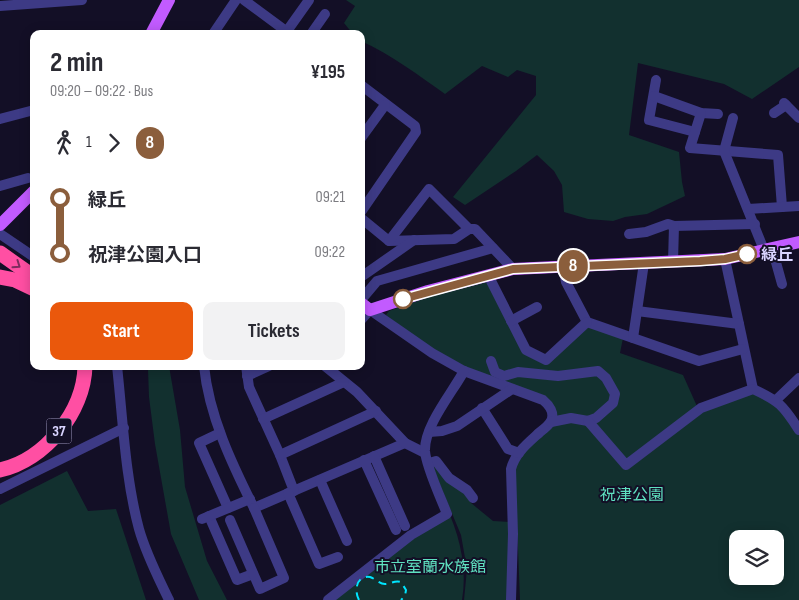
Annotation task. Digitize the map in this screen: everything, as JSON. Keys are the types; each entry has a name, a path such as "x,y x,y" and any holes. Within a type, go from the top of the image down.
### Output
{"highway":[{"path":"0,253 30,274"},
{"path":"0,277 15,280 30,287"},
{"name":"37","path":"0,463 26,451 43,438 57,422 75,389 77,370"},
{"name":"37","path":"0,470 36,453 62,427 80,398 85,370"}],"main road":[{"path":"153,30 169,0"},
{"path":"0,225 30,195"},
{"path":"365,304 428,291 513,269 725,259 799,242"}],"street":[{"path":"0,6 82,0"},
{"path":"289,30 309,0"},
{"path":"216,30 244,1 285,30"},
{"path":"314,30 325,14"},
{"path":"656,80 649,120 695,132"},
{"path":"365,89 415,126 416,132 365,206"},
{"path":"654,96 701,112 718,114"},
{"path":"774,113 785,104 799,118"},
{"path":"365,132 385,105"},
{"path":"0,119 30,111"},
{"path":"701,112 690,148 724,152 778,154 782,207"},
{"path":"733,118 724,152 782,284"},
{"path":"0,186 28,178"},
{"path":"389,241 429,189 470,229"},
{"path":"748,208 799,206"},
{"path":"365,221 389,241 454,239 475,228 513,269"},
{"path":"629,234 646,232 668,224 674,226 755,224"},
{"path":"673,262 674,226"},
{"path":"0,234 30,253"},
{"path":"365,274 414,240"},
{"path":"365,302 377,281 493,248"},
{"path":"725,259 753,389"},
{"path":"633,338 644,263"},
{"path":"563,266 566,282 587,322 699,361 743,349"},
{"path":"488,275 526,350 546,360 587,322"},
{"path":"365,305 432,353 464,371 543,400 548,404 552,416 551,422"},
{"path":"511,322 537,307"},
{"path":"637,311 739,324"},
{"path":"491,361 495,372 504,376 518,372 558,376 598,371 606,378 615,394 613,403 596,418 588,421 572,418 551,422 514,460 511,469 513,534 511,600"},
{"path":"518,372 524,362"},
{"path":"118,370 133,503 151,564 169,600"},
{"path":"204,370 210,406 220,433 284,578 260,589 230,520"},
{"path":"330,370 357,392 405,443 427,458 436,460 449,478 467,490 473,498"},
{"path":"246,371 248,388 280,455 291,492 319,564 338,556"},
{"path":"328,600 412,535 447,514 427,458 426,438 464,371"},
{"path":"776,400 799,378"},
{"path":"263,419 344,382"},
{"path":"429,432 442,431 456,426 512,388"},
{"path":"588,421 626,465 701,408 753,389 776,400 789,414 799,430"},
{"path":"482,408 508,449 519,453"},
{"path":"280,455 376,411"},
{"path":"0,489 124,428"},
{"path":"220,433 199,443 228,508"},
{"path":"253,574 236,580 206,517 228,508 252,504 291,492 405,443"},
{"path":"364,460 400,528 374,456"},
{"path":"320,480 347,541"}],"green space":[{"path":"346,0 799,0 799,67 752,99 724,84 638,63 629,135 679,152 685,196 647,214 613,221 588,219 564,212 562,185 554,171 537,155 465,205 453,197 536,95 536,76 517,70 508,77 482,66 445,94 394,59 365,43 365,30 350,30 344,23 355,6"},
{"name":"祝津公園","path":"488,279 524,350 546,364 589,326 623,338 620,353 683,375 700,413 751,393 764,397 788,418 799,435 799,600 520,600 515,471 517,462 555,410 464,366 421,342 386,315 389,311 421,299"},
{"path":"148,370 170,370 180,430 185,487 207,561 227,600 199,600 171,534 155,444 149,397"},
{"path":"431,463 464,488 471,503 493,521 510,522 510,600 464,600 467,569 461,535"},
{"path":"67,471 88,511 116,509 146,600 0,600 0,505"},
{"name":"市立室蘭水族館","path":"450,515 462,557 464,578 462,600 332,600 414,537"}],"railway":[{"path":"359,600 357,584 365,577 370,577 383,584 396,581 401,582 406,590 405,596 401,600"}],"bus line":[{"name":"8","path":"403,299 513,269 700,261 725,259 747,254"}],"place":[{"name":"緑丘","path":"747,254"}]}
